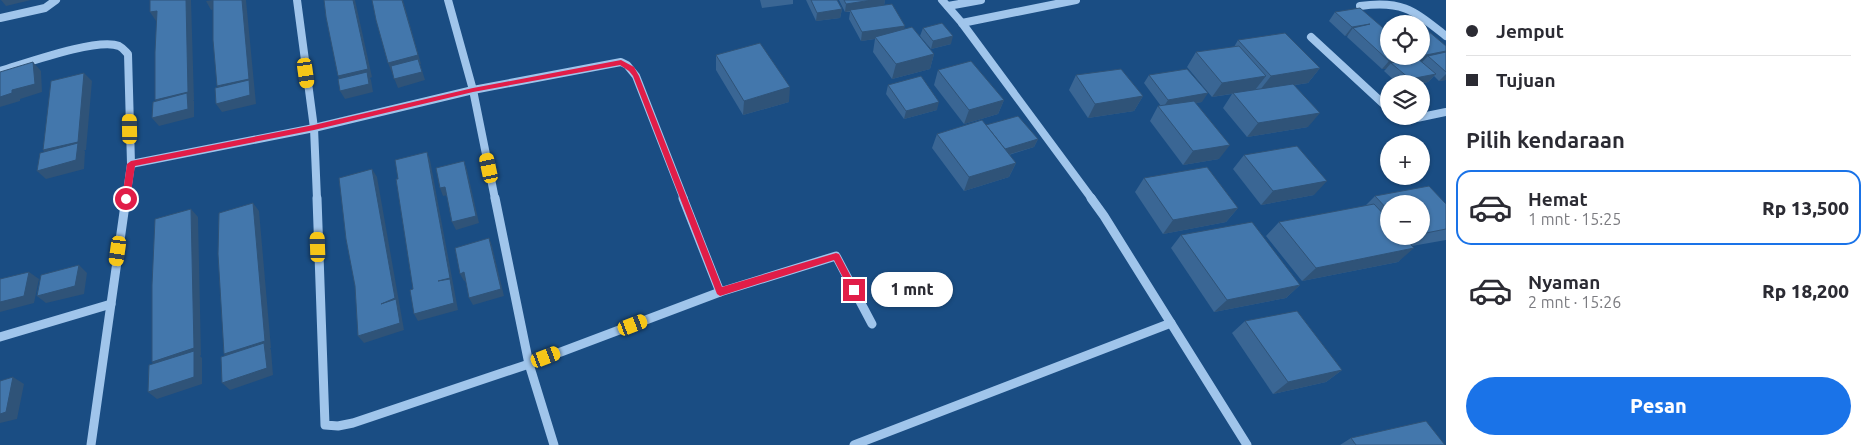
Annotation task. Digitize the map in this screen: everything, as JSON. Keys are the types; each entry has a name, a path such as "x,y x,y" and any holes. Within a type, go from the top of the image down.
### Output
{"street":[{"path":"0,18 45,8 56,0"},
{"path":"297,0 314,128 325,425 338,426 353,423 529,364 720,292 836,256 872,324"},
{"path":"448,0 473,90 529,364 554,445"},
{"path":"942,0 962,23 1104,216 1247,445"},
{"path":"948,6 981,0"},
{"path":"962,23 1076,0"},
{"path":"1360,6 1388,1 1399,4 1412,10 1446,36"},
{"path":"1311,37 1380,101"},
{"path":"0,71 93,46 116,45 123,48 128,54 131,164 91,445"},
{"path":"131,164 314,128 473,90 621,62 627,65 636,76 720,292"},
{"path":"1430,115 1446,112"},
{"path":"0,338 111,304"},
{"path":"854,445 1170,323"}],"building":[{"path":"150,0 186,0 188,92 155,100 157,11 150,12"},
{"path":"213,0 242,0 249,79 217,86 213,40"},
{"path":"324,0 353,0 368,69 338,76"},
{"path":"372,0 402,0 418,55 388,63"},
{"path":"811,0 837,0 842,9 817,13"},
{"path":"844,0 872,0 846,4"},
{"path":"892,4 905,26 862,32 850,10"},
{"path":"1360,8 1380,25 1380,53 1353,28 1370,24 1352,27 1335,12"},
{"path":"942,23 953,36 933,41 923,28"},
{"path":"912,27 934,54 896,64 875,37"},
{"path":"1285,33 1320,68 1271,76 1238,40"},
{"path":"1430,33 1446,46 1446,51 1430,54"},
{"path":"760,43 790,87 744,101 716,55"},
{"path":"1239,46 1266,76 1222,83 1196,52"},
{"path":"1446,52 1446,72 1430,58 1430,56"},
{"path":"418,59 422,72 394,79 391,66"},
{"path":"971,61 1004,100 969,110 938,70"},
{"path":"33,62 35,84 12,90 12,93 0,97 0,72"},
{"path":"1393,65 1425,65 1436,74 1430,75 1405,75"},
{"path":"1121,69 1143,96 1095,104 1076,75"},
{"path":"1187,69 1208,93 1168,100 1149,75"},
{"path":"367,72 369,84 340,91 338,79"},
{"path":"84,73 78,142 43,150 51,81"},
{"path":"921,76 939,102 906,111 888,85"},
{"path":"249,80 250,95 216,104 215,88"},
{"path":"1293,84 1320,113 1258,123 1233,93"},
{"path":"187,93 188,109 152,118 153,102"},
{"path":"1194,101 1230,145 1193,151 1158,106"},
{"path":"1018,116 1038,139 1005,149 986,125"},
{"path":"982,120 1016,163 969,177 937,134"},
{"path":"78,143 76,160 37,171 40,153"},
{"path":"1297,146 1327,181 1273,191 1244,155"},
{"path":"427,152 450,278 438,281 450,279 454,303 414,314 410,290 413,289 396,179 398,179 395,160"},
{"path":"464,161 476,216 452,222 445,187 440,188 436,168"},
{"path":"1207,167 1238,208 1173,220 1144,178"},
{"path":"372,169 395,298 381,304 396,299 400,323 358,336 355,286 346,239 339,178"},
{"path":"1429,186 1446,204 1446,229 1430,232 1430,195 1380,195"},
{"path":"1380,195 1380,201 1375,196"},
{"path":"253,203 265,341 224,354 218,254 219,213"},
{"path":"1374,204 1380,210 1380,245 1411,245 1414,248 1316,268 1279,222"},
{"path":"191,209 194,348 152,362 152,285 155,219"},
{"path":"1252,222 1300,285 1227,300 1181,235"},
{"path":"489,238 501,289 469,298 464,272 460,274 455,248"},
{"path":"79,265 75,286 37,296 41,275"},
{"path":"29,272 24,296 0,302 0,279"},
{"path":"1297,311 1342,370 1288,382 1245,321"},
{"path":"264,343 267,368 222,383 221,357"},
{"path":"194,351 194,377 148,392 149,365"},
{"path":"13,377 6,412 0,414 0,381"},
{"path":"1426,421 1445,445 1356,445 1351,438"}],"route":[{"path":"126,199 131,164 314,128 473,90 621,62 627,65 636,76 720,292 836,256 854,290"}]}
